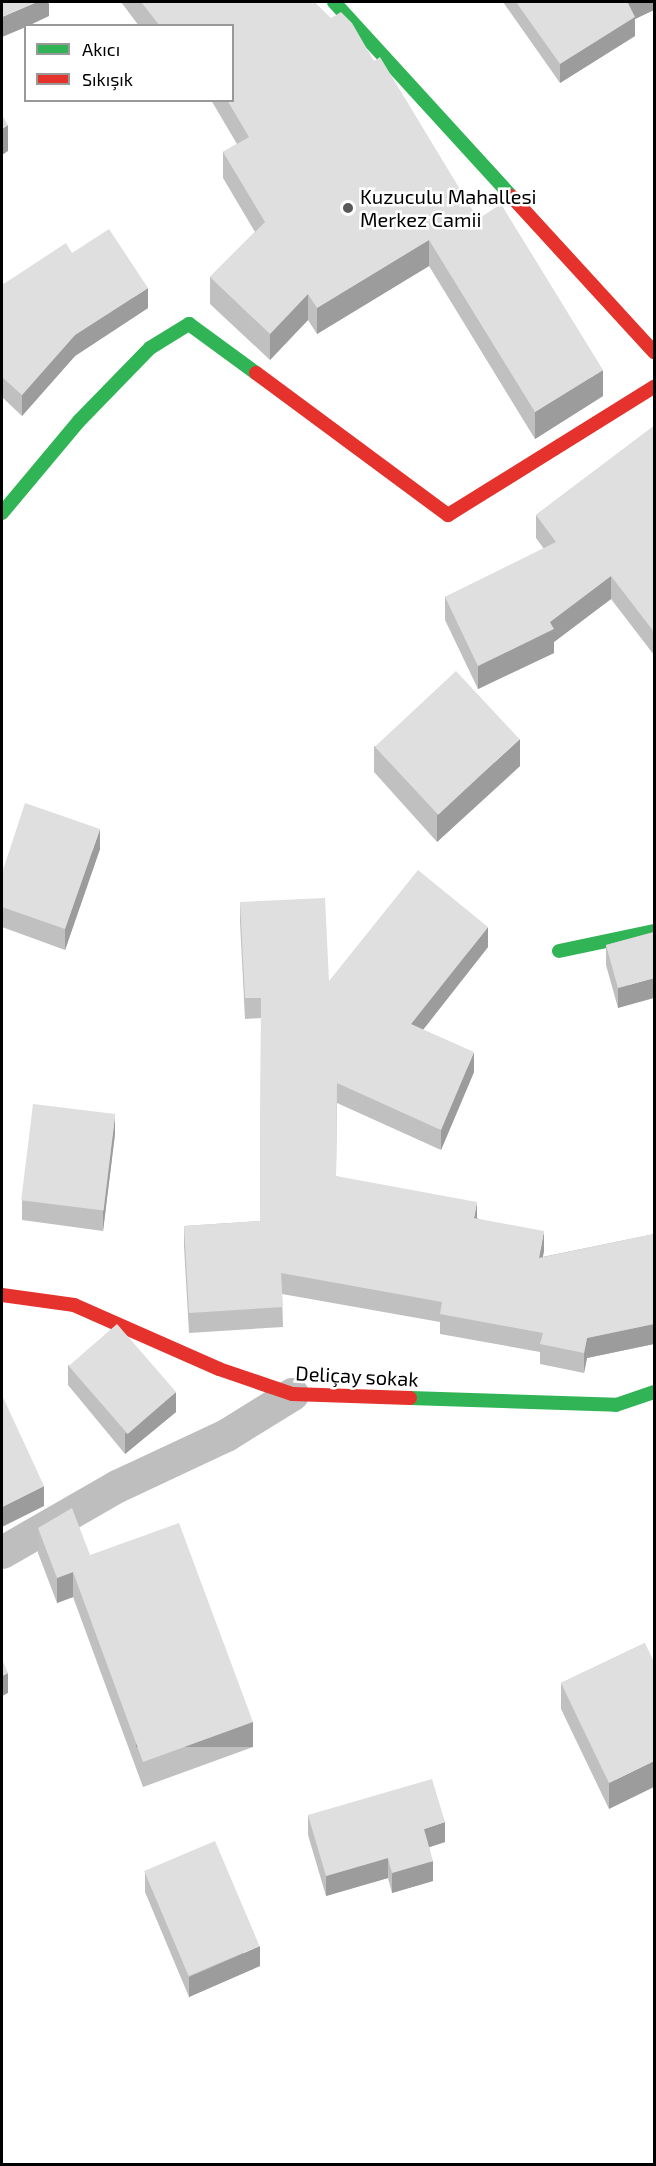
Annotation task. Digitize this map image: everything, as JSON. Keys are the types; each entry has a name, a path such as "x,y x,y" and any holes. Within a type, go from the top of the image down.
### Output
{"street":[{"path":"334,2 654,352"},
{"path":"2,513 79,421 150,348 189,324 448,515 654,387"},
{"path":"559,951 654,931"},
{"name":"Deliçay sokak","path":"2,1295 74,1305 219,1369 292,1394 616,1405 654,1392"},
{"path":"2,1552 117,1486 226,1435 292,1394"}],"building":[{"path":"2,2 37,2 2,17"},
{"path":"141,2 314,2 331,18 341,12 352,23 374,61 380,57 478,219 501,204 603,370 535,412 429,240 317,308 308,294 270,334 210,277 265,222 223,152 249,137 228,102 234,102 234,24 158,24"},
{"path":"516,2 631,2 628,3 635,17 560,64"},
{"path":"2,115 8,125 2,129"},
{"path":"109,229 148,288 75,335 22,395 2,377 2,285 66,243 72,253"},
{"path":"654,426 654,632 611,576 550,622 554,629 478,666 445,597 556,542 536,515"},
{"path":"456,671 519,739 438,815 375,747"},
{"path":"25,803 100,829 65,929 2,907 2,873"},
{"path":"418,870 488,927 411,1024 474,1052 441,1130 337,1083 336,1176 477,1202 474,1218 544,1231 539,1258 654,1234 654,1324 587,1338 584,1353 540,1344 543,1333 440,1314 442,1302 281,1273 283,1307 189,1313 184,1226 260,1221 261,998 245,998 240,902 325,898 329,981"},
{"path":"654,932 654,978 618,988 606,945"},
{"path":"33,1104 115,1114 104,1210 21,1200"},
{"path":"117,1324 176,1392 128,1434 69,1366"},
{"path":"2,1395 44,1486 2,1507"},
{"path":"72,1508 90,1555 179,1523 253,1722 143,1762 73,1572 57,1578 38,1528"},
{"path":"645,1643 654,1662 654,1761 609,1783 561,1683"},
{"path":"2,1659 8,1673 2,1676"},
{"path":"432,1779 445,1822 424,1829 433,1861 392,1873 388,1858 326,1876 308,1815"},
{"path":"215,1841 260,1946 189,1976 144,1871"}],"traffic: fast":[{"path":"334,2 511,196"},
{"path":"2,513 79,421 150,348 189,324 256,373"},
{"path":"559,951 654,931"},
{"path":"410,1398 616,1405 654,1392"}],"traffic: jam":[{"path":"511,196 654,352"},
{"path":"256,373 448,515 654,387"},
{"path":"2,1295 74,1305 219,1369 292,1394 410,1398"}],"place":[{"name":"Kuzuculu Mahallesi Merkez Camii","path":"348,208"}]}
